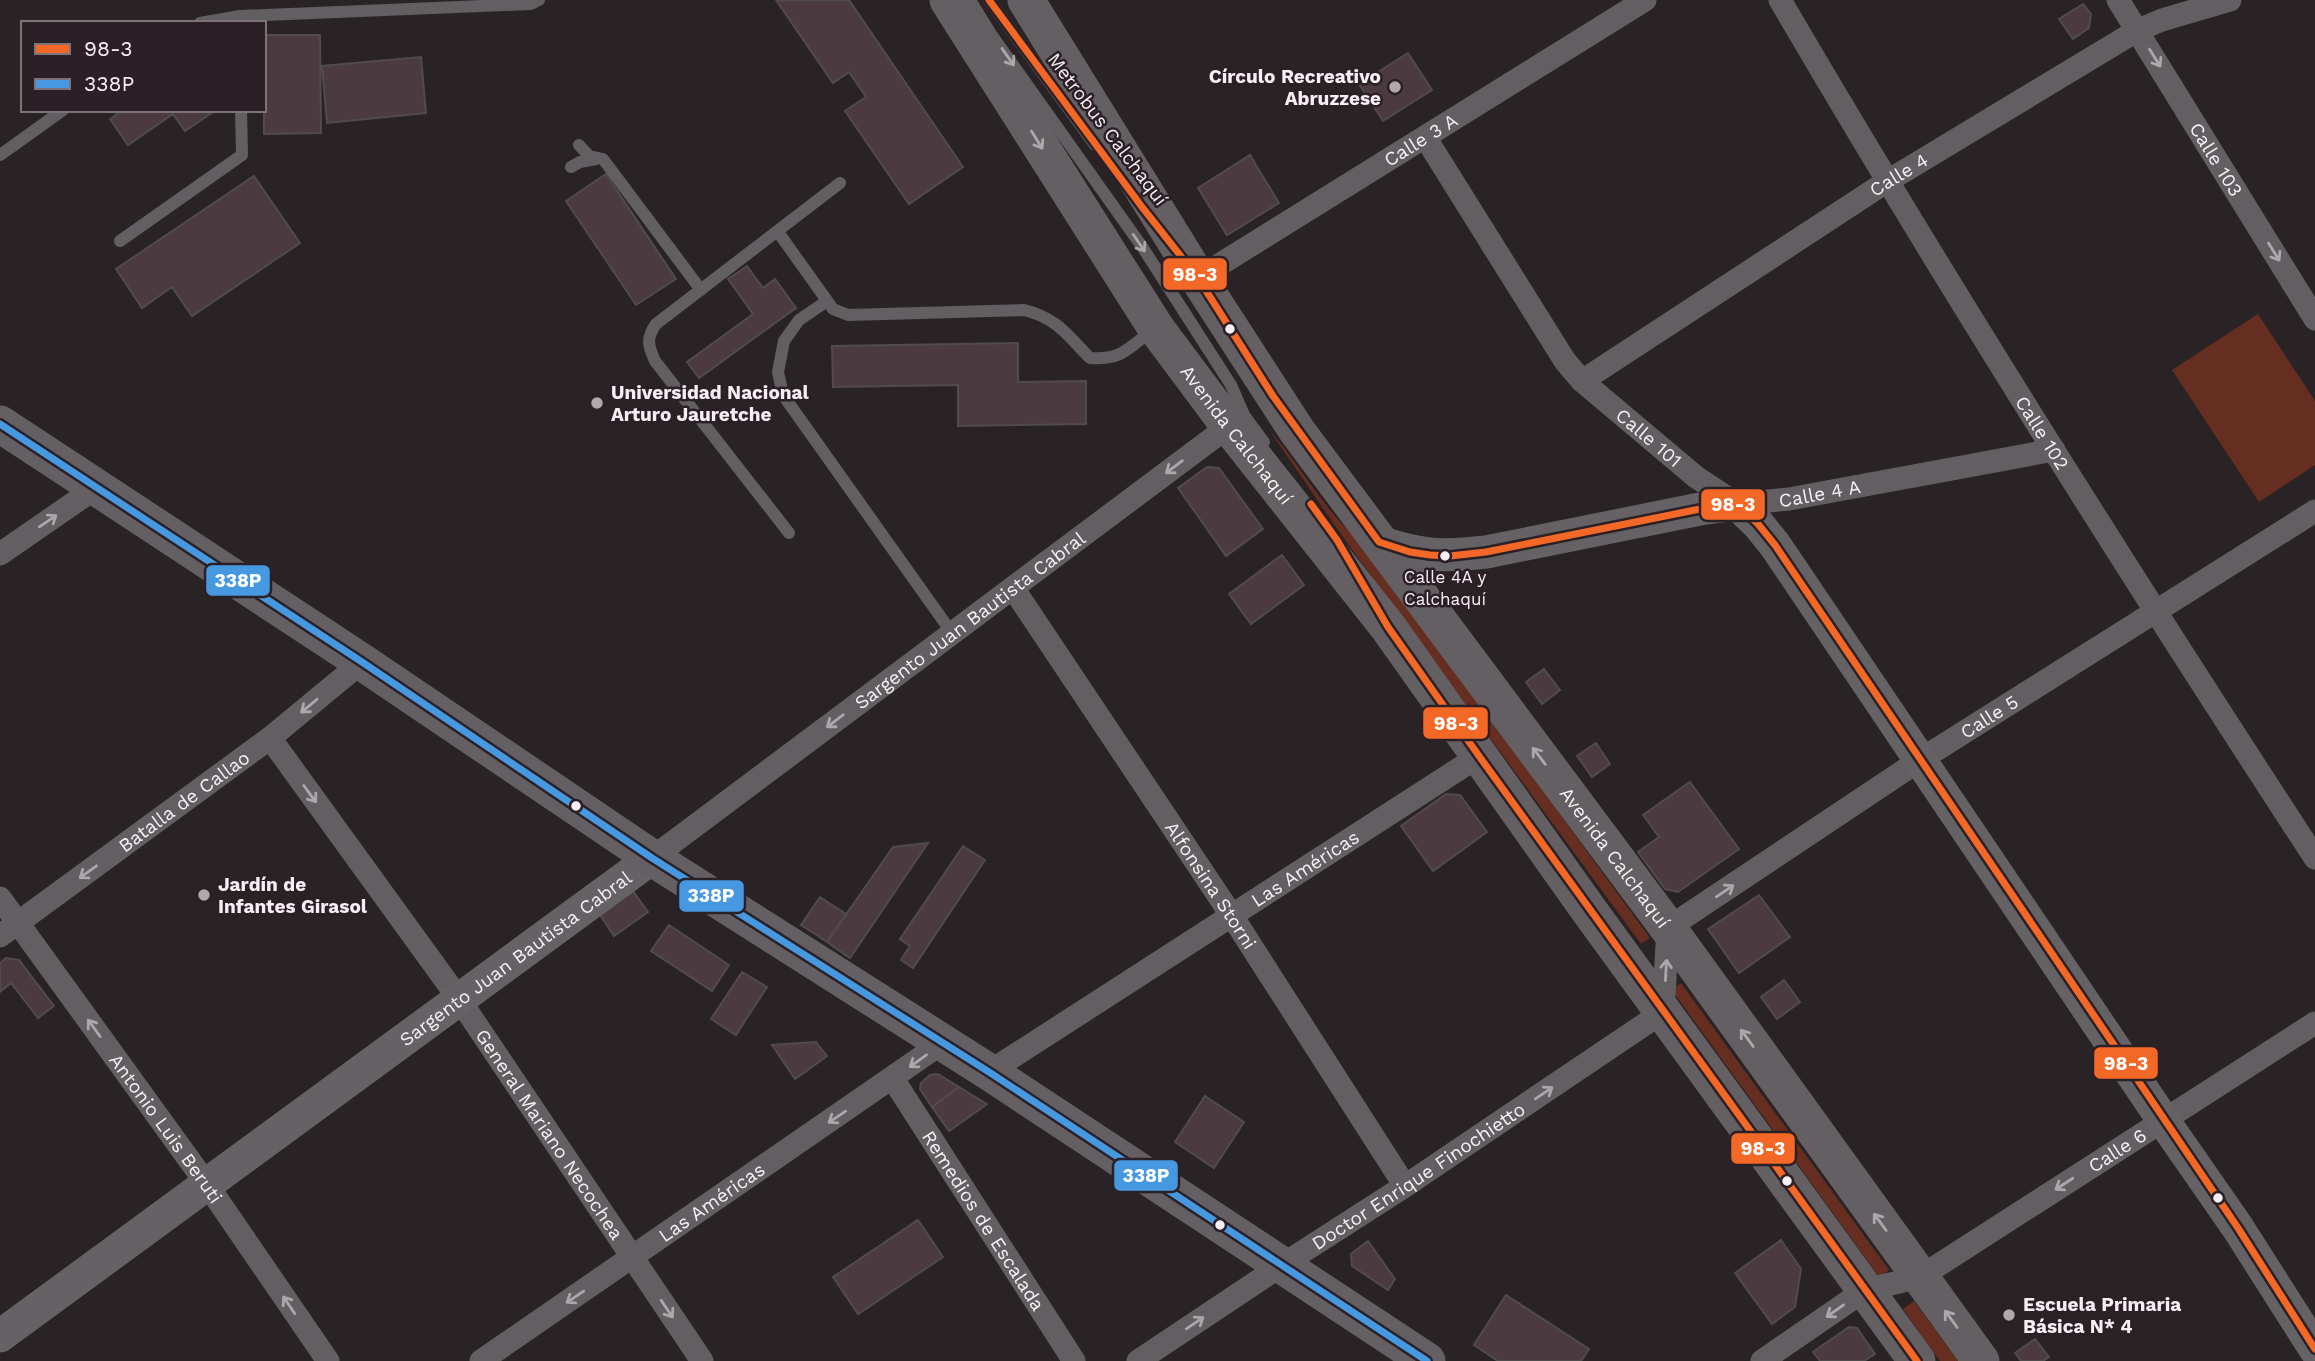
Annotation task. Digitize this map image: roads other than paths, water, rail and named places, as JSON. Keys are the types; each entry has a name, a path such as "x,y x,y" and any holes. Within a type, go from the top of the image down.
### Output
{"main road":[{"name":"Avenida Calchaquí","path":"948,0 1156,328 1236,420 1917,1361"},
{"name":"Avenida Calchaquí","path":"1034,3 1198,278 1286,444 1379,541 1668,928 1981,1361"},
{"path":"1236,420 1259,412 1268,414 1286,444"},
{"path":"0,424 362,662 652,858 989,1072 1427,1361"}],"street":[{"name":"Calle 3 A","path":"1198,278 1644,0"},
{"name":"Calle 102","path":"1780,0 1886,182 2155,612 2315,858"},
{"name":"Calle 103","path":"2118,0 2315,319"},
{"name":"Calle 4","path":"1582,381 1886,182 2138,30 2230,0"},
{"name":"Calle 101","path":"1425,138 1565,361 1582,381 1696,477 1737,504 1775,545 2238,1228 2315,1349"},
{"name":"Sargento Juan Bautista Cabral","path":"0,1336 652,858 1236,420"},
{"name":"Calle 4 A","path":"1379,541 1410,552 1450,556 1486,552 1700,509 1789,499 2054,450"},
{"path":"0,554 97,487"},
{"name":"Calle 5","path":"1668,928 1920,760 2315,511"},
{"name":"Alfonsina Storni","path":"1013,588 1232,916 1405,1186"},
{"name":"Batalla de Callao","path":"9,929 270,738 362,662"},
{"name":"General Mariano Necochea","path":"270,738 459,999 702,1361"},
{"name":"Las Américas","path":"989,1072 1479,756"},
{"name":"Antonio Luis Beruti","path":"0,898 9,929 206,1183 328,1361"},
{"path":"1664,1012 1668,928"},
{"name":"Doctor Enrique Finochietto","path":"1138,1361 1664,1012"},
{"name":"Calle 6","path":"1865,1290 1920,1277 2315,1023"},
{"name":"Las Américas","path":"481,1361 893,1079 942,1042"},
{"name":"Remedios de Escalada","path":"893,1079 1074,1361"},
{"path":"1762,1361 1865,1290"}],"lane":[{"path":"220,21 531,4 539,0"},
{"name":"Metrobus Calchaquí","path":"970,0 991,34 1143,248 1231,385 1236,420"},
{"name":"Metrobus Calchaquí","path":"989,0 1198,278"},
{"path":"0,155 60,112"},
{"path":"120,241 242,155 242,112"},
{"path":"579,145 589,156 603,159 701,289"},
{"path":"571,167 592,159 603,159"},
{"path":"789,533 655,361 648,346 649,334 656,324 840,183"},
{"path":"778,232 833,309 848,315 1024,310 1044,315 1055,323 1090,358 1107,359 1119,356 1156,328"},
{"path":"827,301 799,320 785,341 778,372 783,395 952,633"},
{"path":"1306,498 1337,540 1388,627"}],"place":[{"name":"Círculo Recreativo Abruzzese","path":"1395,87"},
{"name":"Universidad Nacional Arturo Jauretche","path":"597,403"},
{"name":"Calle 4A y Calchaquí","path":"1445,556"},
{"name":"Jardín de Infantes Girasol","path":"204,895"},
{"name":"Escuela Primaria Básica N* 4","path":"2009,1315"}]}
